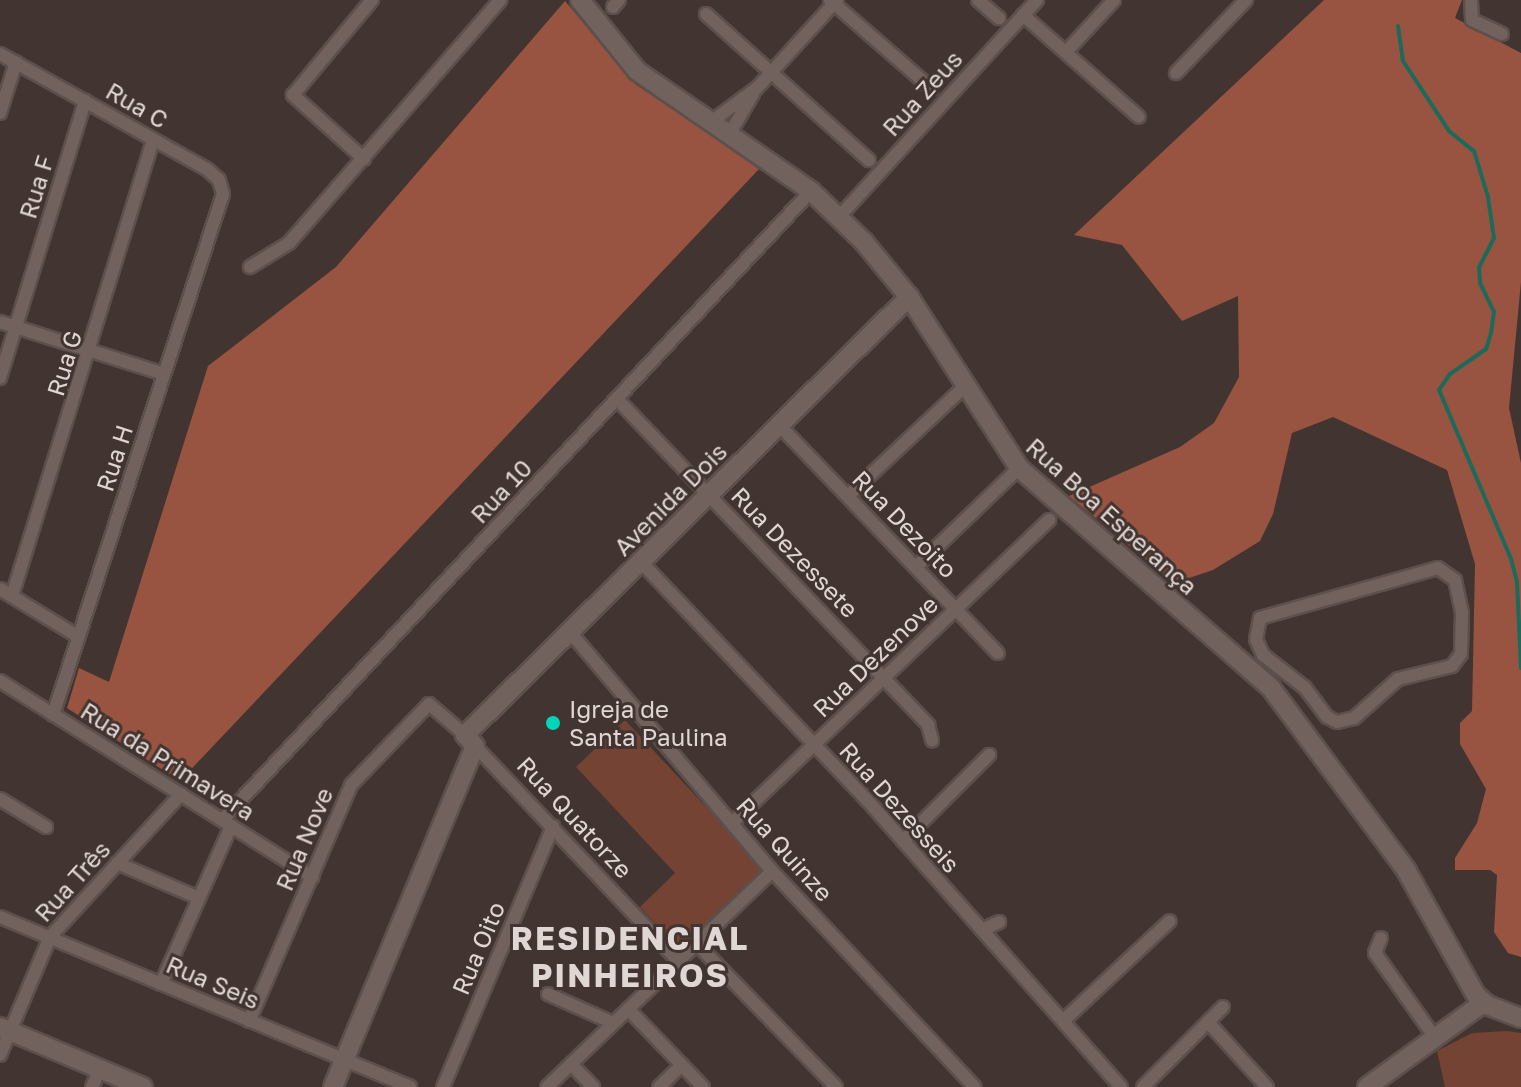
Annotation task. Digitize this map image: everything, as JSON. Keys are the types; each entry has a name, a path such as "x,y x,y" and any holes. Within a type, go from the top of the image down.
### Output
{"main road":[{"name":"Rua Boa Esperança","path":"580,0 637,71 811,191 839,217 909,297 963,388 1019,468 1278,685 1381,833 1483,1003"},
{"name":"Avenida Dois","path":"333,1087 470,741 570,632 909,297"},
{"path":"1367,1087 1433,1035 1483,1003 1521,1018"},
{"path":"5,1029 143,1087"}],"street":[{"path":"364,159 293,95 372,0"},
{"path":"250,267 289,243 500,0"},
{"path":"978,0 999,18"},
{"name":"Rua Zeus","path":"839,217 1037,0"},
{"path":"1066,52 1114,0"},
{"path":"1176,73 1246,0"},
{"path":"1471,0 1472,20 1502,34"},
{"path":"729,135 757,88 834,1 932,89"},
{"path":"706,14 869,160"},
{"path":"1023,15 1139,117"},
{"name":"Rua C","path":"0,54 219,180 223,194 217,214"},
{"path":"0,113 16,62"},
{"path":"711,122 757,88"},
{"name":"Rua F","path":"0,378 85,101"},
{"name":"Rua G","path":"12,596 92,351 153,140"},
{"name":"Rua 10","path":"161,984 199,898 226,823 811,191"},
{"name":"Rua H","path":"53,715 217,214"},
{"path":"0,322 164,374"},
{"path":"848,496 963,388"},
{"name":"Rua Dezessete","path":"617,399 928,725 932,740"},
{"name":"Rua Dezoito","path":"779,425 998,653"},
{"path":"916,567 1019,468"},
{"name":"Rua Dezenove","path":"732,823 1049,520"},
{"name":"Rua Dezesseis","path":"641,562 903,841 1121,1087"},
{"path":"1438,568 1455,580 1462,612 1461,654 1452,666 1398,679 1354,718 1337,722 1327,717 1304,687 1263,655 1255,626 1260,618 1438,568"},
{"path":"0,589 79,637"},
{"name":"Rua Quinze","path":"570,632 772,871 975,1087"},
{"name":"Rua da Primavera","path":"0,681 313,877"},
{"name":"Rua Nove","path":"249,1021 351,785 425,706 437,706"},
{"name":"Rua Quatorze","path":"437,706 678,961"},
{"path":"903,841 989,755"},
{"name":"Rua Três","path":"0,1055 5,1029 50,937 181,794"},
{"path":"0,799 46,827"},
{"name":"Rua Oito","path":"443,1087 553,826"},
{"path":"117,863 199,898"},
{"path":"547,1087 772,871"},
{"path":"943,886 957,878"},
{"name":"Rua Seis","path":"0,917 410,1087"},
{"path":"1063,1021 1170,921"},
{"path":"982,930 999,922"},
{"path":"1381,938 1375,953 1433,1035"},
{"path":"696,943 836,1087"},
{"path":"548,994 613,1023"},
{"path":"1143,1087 1223,1007"},
{"path":"628,1009 703,1087"},
{"path":"1208,1022 1267,1087"},
{"path":"571,1064 593,1087"},
{"path":"659,1087 682,1065"},
{"path":"92,1087 100,1069"}],"shaded area":[{"path":"1324,0 1462,0 1455,18 1521,53 1521,282 1509,408 1521,463 1521,957 1508,953 1494,932 1497,875 1490,870 1455,870 1455,858 1477,823 1486,789 1460,744 1460,723 1472,711 1475,564 1447,470 1333,417 1292,433 1273,514 1260,541 1213,570 1174,583 1069,496 1180,447 1214,423 1239,377 1238,296 1182,321 1122,245 1074,235"},
{"path":"565,1 635,84 760,168 180,781 67,708 79,668 109,682 208,366 336,267"},
{"path":"625,720 766,871 681,951 640,907 675,873 576,767"},
{"path":"1472,1033 1521,1033 1521,1087 1445,1087 1437,1051"}],"waterway":[{"path":"1398,26 1403,61 1449,131 1474,151 1488,197 1494,238 1479,267 1480,283 1494,312 1491,333 1486,349 1450,374 1439,390 1511,559 1517,582 1521,668"}],"place":[{"name":"Igreja de Santa Paulina","path":"553,723"}],"district":[{"name":"RESIDENCIAL PINHEIROS","path":"630,958"}]}
